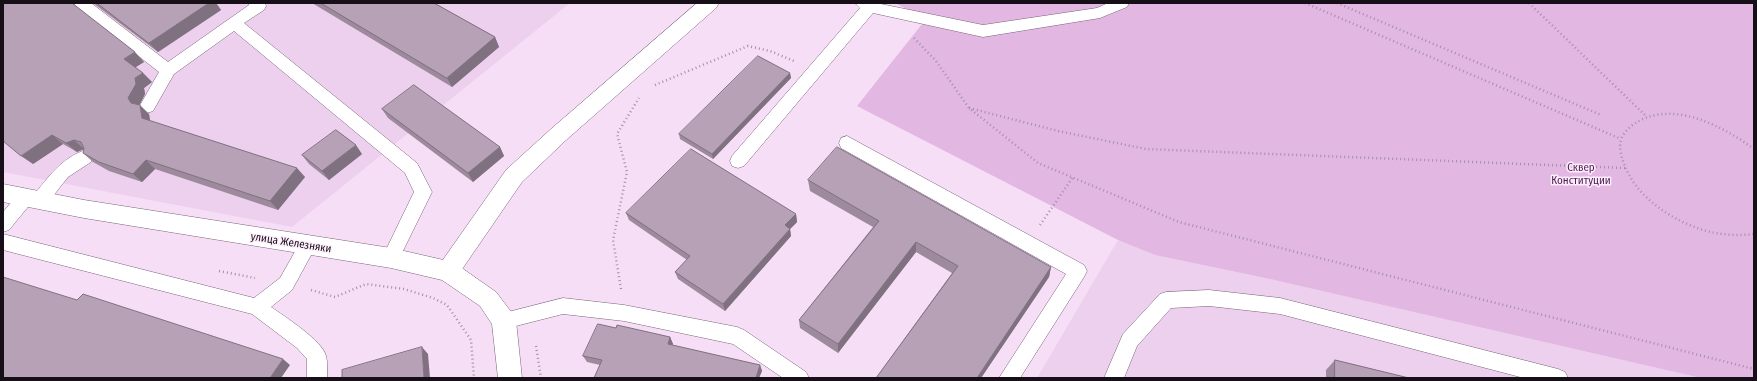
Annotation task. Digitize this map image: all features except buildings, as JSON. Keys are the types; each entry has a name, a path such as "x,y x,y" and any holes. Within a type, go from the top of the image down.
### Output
{"street":[{"path":"448,272 514,176 558,135 709,3"},
{"name":"улица Железняки","path":"3,193 307,246 391,258 448,272 488,299 504,321"},
{"path":"504,321 510,378"}],"lane":[{"path":"81,3 168,70"},
{"path":"147,107 168,70 259,6 255,3"},
{"path":"738,162 816,71 866,5 983,32 1100,13 1122,3"},
{"path":"234,23 411,168 423,192 391,258"},
{"path":"847,143 1078,272 1009,378"},
{"path":"3,225 62,172 84,156"},
{"path":"3,242 257,307 304,342 317,356 317,378"},
{"path":"257,307 286,284 307,246"},
{"path":"1114,378 1130,340 1166,300 1209,298 1280,306 1558,378"},
{"path":"504,321 563,306 624,313 737,336 799,378"}],"path":[{"path":"1306,3 1621,139"},
{"path":"1337,3 1601,115"},
{"path":"1529,3 1647,117"},
{"path":"895,12 917,43 936,61 969,108 1038,163 1073,178 1179,222 1754,369"},
{"path":"651,86 748,46 770,51 816,71"},
{"path":"624,313 613,240 627,172 617,134 640,96"},
{"path":"969,108 1058,130 1146,149 1625,168"},
{"path":"1754,149 1733,134 1703,121 1673,115 1647,117 1629,128 1621,139 1622,156 1625,168 1632,180 1645,195 1667,213 1683,222 1716,233 1732,235 1754,234"},
{"path":"1027,243 1073,178"},
{"path":"217,270 286,284 335,297 366,284 404,289 433,298 447,305 471,340 474,378"}],"shaded area":[{"path":"3,3 570,3 292,227 3,172"},
{"path":"1118,240 1155,255 1270,279 1701,378 1037,378"}],"green space":[{"name":"Сквер Конституции","path":"895,3 1754,3 1754,378 1701,378 1270,279 1155,255 1118,240 857,106 926,19"}]}
